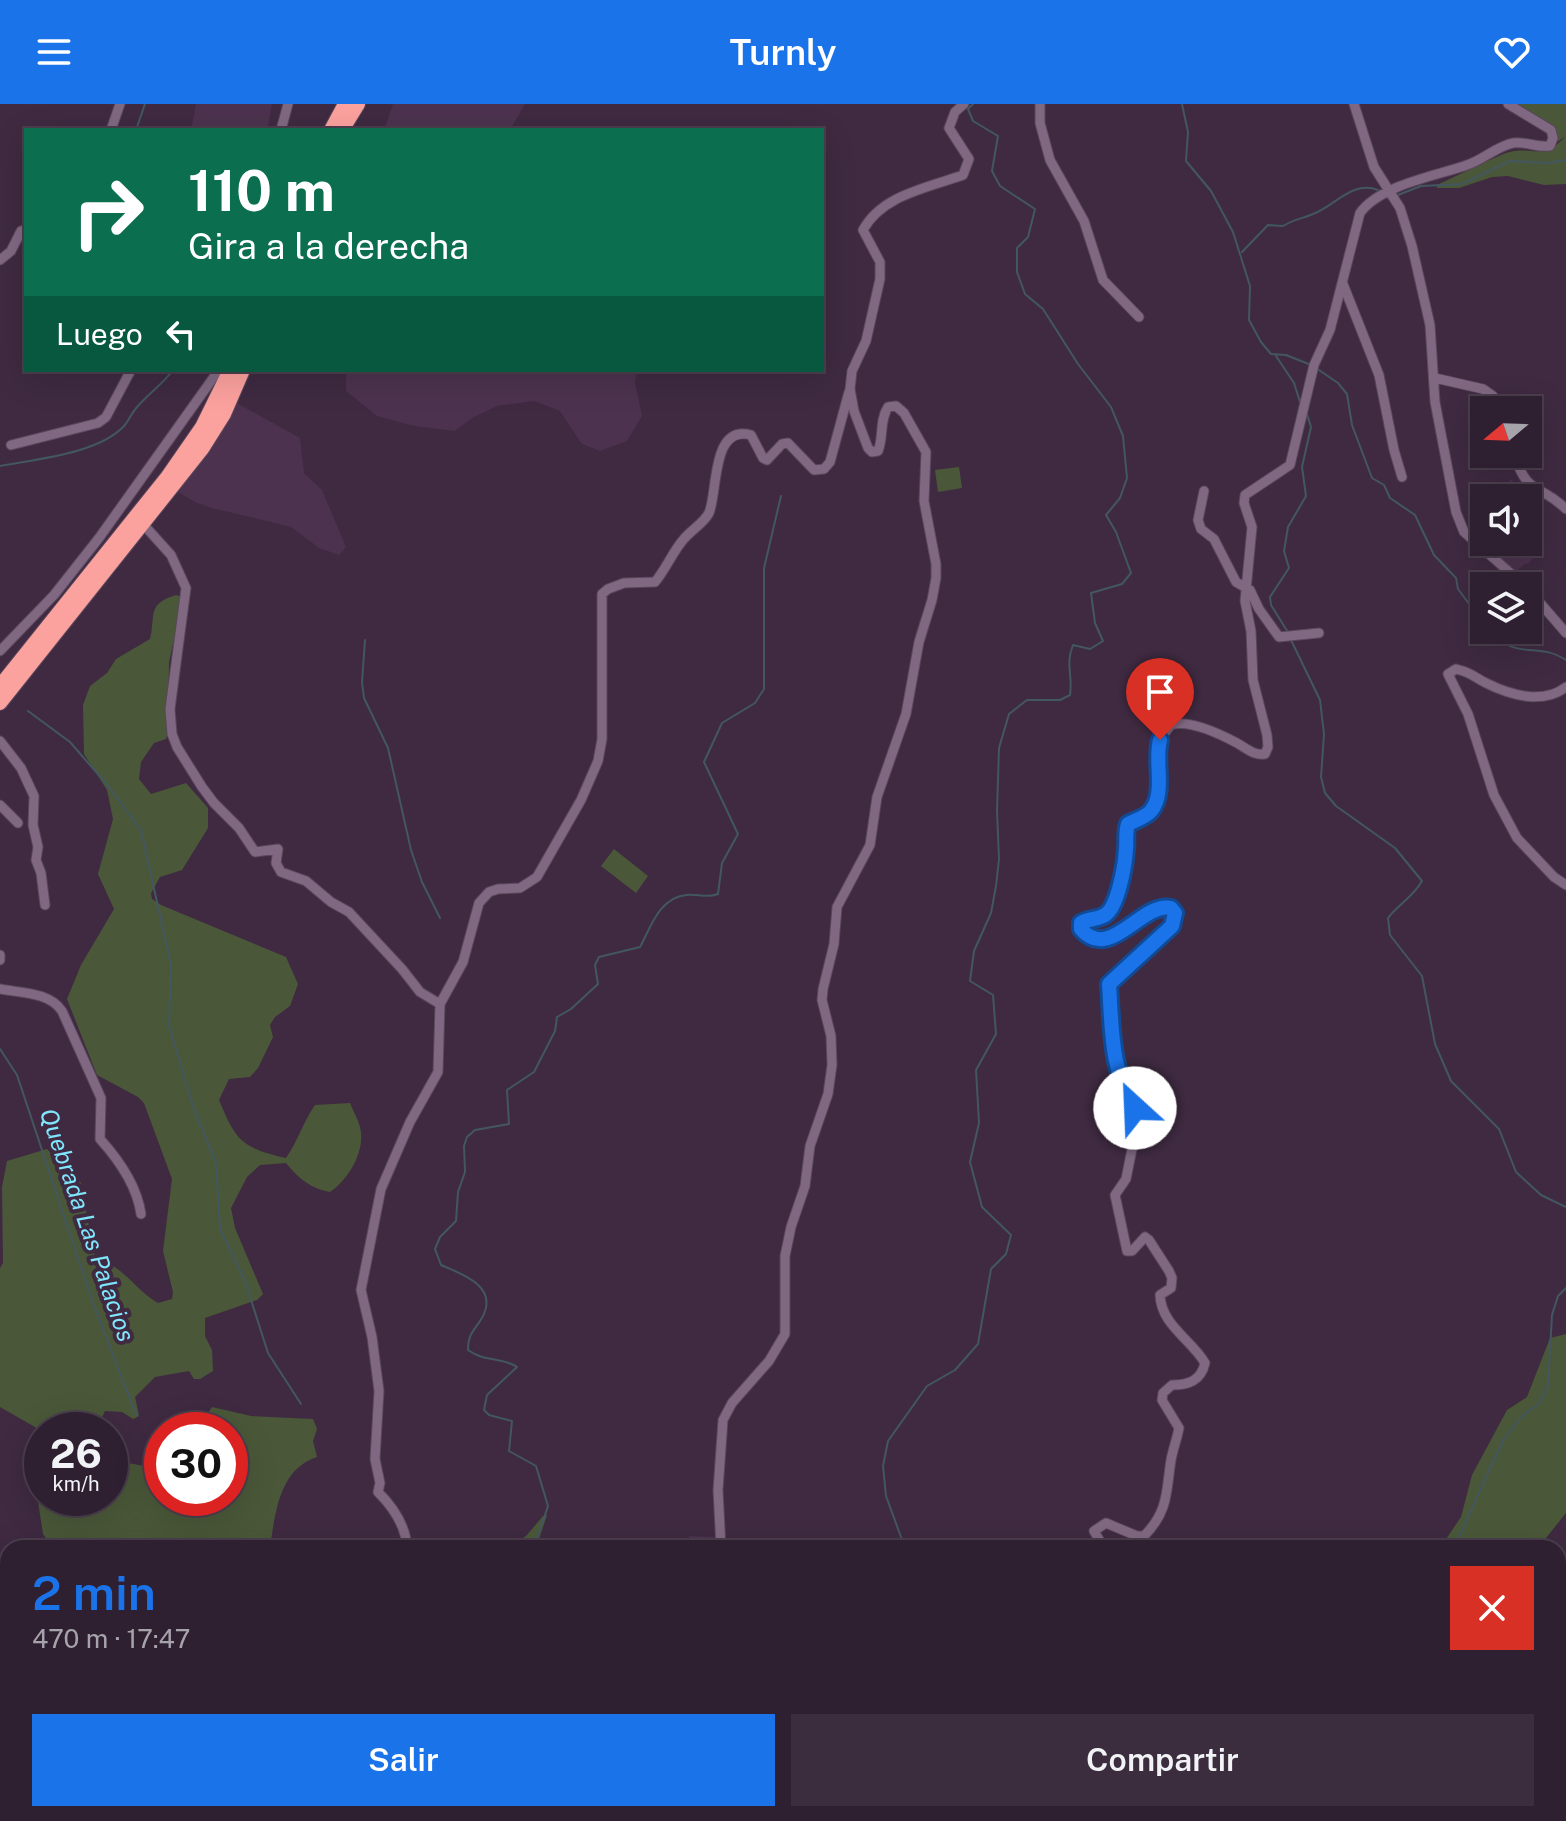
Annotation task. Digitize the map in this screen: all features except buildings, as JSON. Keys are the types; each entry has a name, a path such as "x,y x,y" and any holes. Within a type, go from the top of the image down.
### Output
{"highway":[{"path":"332,128 345,104"},
{"path":"343,128 358,104"},
{"path":"0,686 168,476 202,427 222,372"},
{"path":"0,703 214,431 242,372"}],"street":[{"path":"112,128 120,104"},
{"path":"282,128 288,104"},
{"path":"406,1540 392,1504 378,1492 380,1483 375,1459 379,1391 372,1337 361,1290 381,1189 413,1116 438,1072 440,1004 463,962 479,903 489,892 520,888 537,877 581,800 598,761 602,739 602,594 615,586 655,582 681,542 707,517 720,460 725,445 733,437 751,435 767,460 782,444 788,443 814,470 824,469 830,462 852,371 866,341 880,279 880,262 863,230 874,213 883,207 922,188 963,175 969,159 949,128 950,120 964,104"},
{"path":"1040,104 1040,123 1047,152 1084,221 1103,280 1139,317"},
{"path":"1354,104 1374,167 1400,208 1412,246 1430,325 1435,402 1450,487 1460,523 1472,540 1508,572"},
{"path":"1099,1540 1094,1531 1106,1523 1144,1536 1165,1504 1179,1428 1162,1400 1163,1393 1172,1385 1188,1385 1194,1381 1201,1375 1205,1363 1175,1329 1164,1311 1160,1295 1171,1288 1172,1278 1149,1240 1145,1237 1132,1251 1127,1251 1125,1230 1115,1195 1126,1179 1132,1149 1145,1125 1120,1079 1113,1046 1109,984 1172,926 1175,913 1171,908 1160,907 1125,931 1103,938 1084,933 1081,923 1103,917 1113,907 1126,849 1126,830 1128,824 1150,813 1154,805 1158,784 1157,754 1160,740 1171,725 1186,722 1257,754 1265,754 1267,735 1253,680 1246,590 1252,527 1244,503 1245,495 1290,465 1314,367 1330,330 1360,213 1367,203 1391,191 1469,164 1511,143 1550,146 1553,138 1551,130 1508,104"},
{"path":"0,260 11,251 24,230"},
{"path":"1343,284 1379,375 1402,477"},
{"path":"11,445 98,423 106,417 130,372"},
{"path":"0,651 54,595 222,372"},
{"path":"1435,378 1483,389 1493,396"},
{"path":"721,1540 718,1488 723,1420 726,1411 769,1361 785,1334 785,1256 805,1186 810,1146 828,1094 832,1065 831,1036 822,1000 834,944 837,907 870,845 877,797 906,714 919,642 936,578 924,501 926,452 904,413 896,406 888,407 884,413 882,442 878,451 872,452 854,411 850,389"},
{"path":"1520,468 1525,482 1554,498 1566,509"},
{"path":"1204,491 1198,520 1201,529 1214,539 1236,582 1250,590 1279,637 1319,633"},
{"path":"143,524 171,555 186,588 170,709 177,747 208,795 239,828 255,852 278,849 276,863 281,872 306,881 331,902 349,912 420,992 440,1004"},
{"path":"1542,606 1566,633"},
{"path":"1566,687 1556,695 1523,696 1509,694 1463,671 1456,669 1448,674 1468,714 1494,795 1517,838 1554,877 1566,885"},
{"path":"0,741 21,768 34,796 33,825 38,847 36,860 45,905"},
{"path":"0,805 18,823"},
{"path":"0,989 47,997 62,1011 101,1098 100,1139 113,1153 134,1189 141,1214"}],"shaded area":[{"path":"196,104 272,104 267,128 191,128"},
{"path":"393,104 525,104 511,128 385,128"},
{"path":"346,372 637,372 635,383 642,416 627,441 600,451 582,444 560,411 534,401 497,406 472,418 455,431 414,426 377,416 346,391"},
{"path":"235,402 300,438 304,473 322,490 346,547 339,555 319,548 291,527 212,508 176,491"},
{"path":"1496,556 1534,556 1528,564 1515,572"},
{"path":"689,1536 717,1537 717,1540 689,1540"}],"green space":[{"path":"1508,104 1566,104 1566,184 1544,185 1508,176 1492,177 1459,188 1437,188 1437,185 1501,155 1520,150 1549,149 1565,137 1550,146 1551,130"},
{"path":"959,467 962,488 938,492 935,470"},
{"path":"176,595 181,597 182,603 169,662 168,732 166,739 154,743 141,762 139,779 151,794 186,783 208,808 208,828 182,870 160,877 151,893 152,899 286,957 298,984 290,1006 270,1025 273,1037 258,1068 250,1077 229,1079 219,1100 230,1125 242,1141 286,1158 315,1105 350,1103 360,1127 361,1145 349,1172 330,1192 305,1182 286,1163 260,1165 247,1177 231,1208 235,1228 263,1294 257,1300 205,1318 205,1336 212,1350 213,1371 200,1379 194,1379 189,1371 155,1377 135,1397 139,1416 133,1419 128,1412 24,1412 24,1421 0,1407 2,1187 7,1161 47,1149 81,1183 97,1259 115,1267 158,1303 172,1299 163,1251 172,1179 144,1103 97,1075 67,999 81,965 114,909 98,874 113,819 107,790 84,754 83,705 90,686 107,673 116,659 150,639 156,607"},
{"path":"614,849 648,876 636,893 601,866"},
{"path":"1566,1334 1566,1513 1544,1540 1445,1540 1461,1517 1472,1475 1507,1410 1527,1397 1550,1338"},
{"path":"212,1407 234,1412 209,1412"},
{"path":"248,1415 313,1419 317,1429 313,1441 317,1457 304,1463 287,1482 277,1507 271,1540 47,1540 43,1534 40,1516 128,1516 128,1463 144,1466 144,1516 248,1516"},
{"path":"547,1515 539,1540 521,1540 527,1535"}],"waterway":[{"path":"137,128 145,104"},
{"path":"902,1540 886,1496 883,1466 888,1441 927,1386 955,1370 978,1344 991,1269 1006,1254 1011,1235 982,1207 970,1162 979,1123 976,1070 996,1034 993,995 970,981 974,951 991,913 996,886 999,859 999,748 1009,714 1027,700 1060,700 1070,695 1073,645 1090,649 1103,641 1095,623 1091,593 1122,584 1131,573 1116,532 1106,515 1120,498 1127,478 1123,436 1111,407 1078,364 1043,309 1025,294 1017,272 1017,248 1028,237 1035,209 1000,186 992,171 998,136 973,121 968,109 973,104"},
{"path":"1182,104 1188,132 1186,161 1211,191 1233,232 1250,286 1249,320 1271,354 1286,355 1311,365"},
{"path":"1398,195 1421,186 1462,184 1510,161 1548,163 1566,160"},
{"path":"1242,252 1268,225 1283,226 1309,216 1360,188 1378,190"},
{"path":"1276,356 1294,383 1300,402"},
{"path":"1316,368 1338,383 1347,394 1352,425 1372,478 1384,485 1390,498 1415,515 1434,555 1456,578 1458,589 1470,605"},
{"path":"0,466 65,454 99,443 124,426 136,408 171,372"},
{"path":"1289,634 1271,605 1270,597 1289,568 1284,551 1288,527 1306,496 1302,467 1311,427 1306,411"},
{"path":"534,1540 548,1506 536,1466 509,1451 512,1421 489,1415 484,1410 487,1395 517,1367 468,1350 471,1335 483,1316 486,1297 476,1283 441,1265 435,1249 440,1237 456,1221 458,1192 465,1172 464,1146 467,1137 475,1130 509,1124 507,1090 534,1072 555,1031 557,1017 571,1009 598,984 595,965 599,957 640,947 662,907 677,897 718,894 722,863 738,834 704,762 722,723 755,703 764,689 764,568 781,496"},
{"path":"365,640 364,698 388,748 411,850 422,882 440,918"},
{"path":"1291,640 1320,700 1324,734 1321,777 1325,793 1336,806 1395,848 1422,881 1388,918 1390,935 1422,976 1435,1044 1451,1081 1499,1129 1516,1172 1541,1195 1566,1207"},
{"path":"1506,644 1518,649 1546,652 1566,660"},
{"path":"28,711 70,742 141,830 171,965 169,1026 194,1109 216,1163 220,1229 245,1281 268,1353 301,1404"},
{"name":"Quebrada Las Palacios","path":"0,1049 17,1075 92,1300 136,1415"},
{"path":"1458,1540 1503,1440 1523,1415 1539,1404 1548,1386 1552,1315 1558,1296 1566,1288"}],"route":[{"path":"1135,1108 1120,1079 1114,1053 1109,984 1172,926 1175,913 1171,908 1160,907 1125,931 1103,938 1084,933 1081,923 1103,917 1113,907 1126,849 1128,824 1150,813 1154,805 1160,740"}]}
